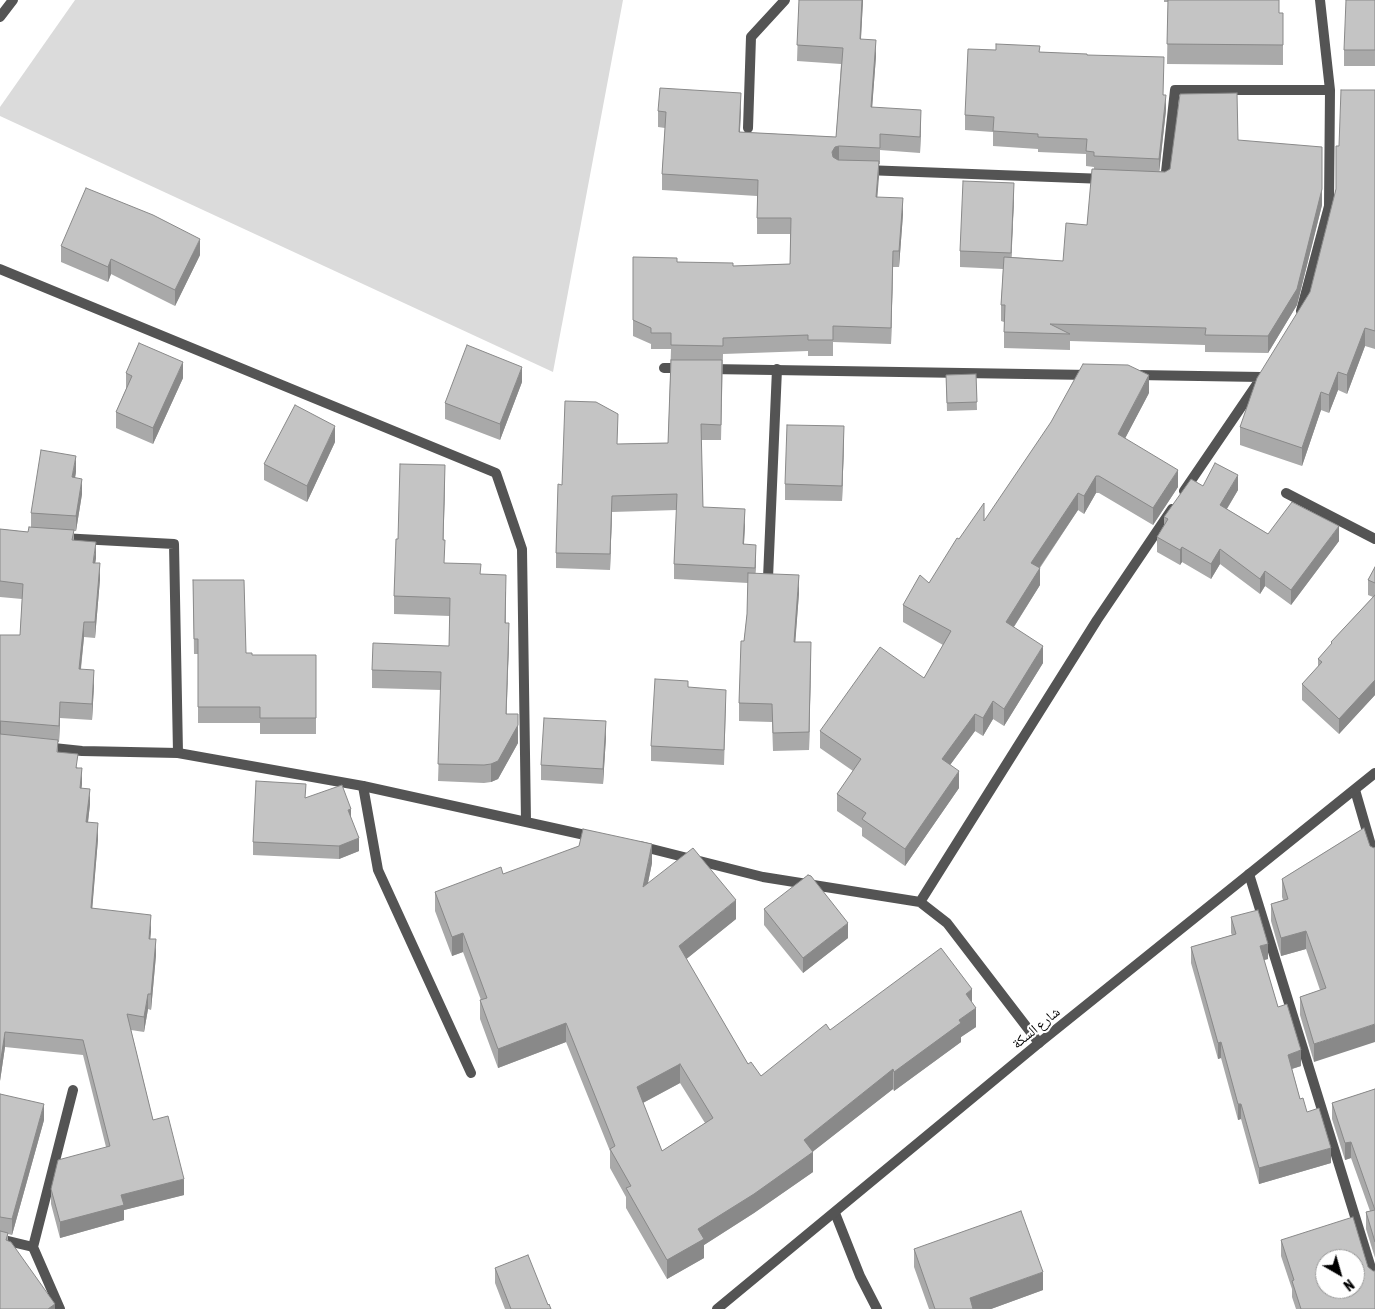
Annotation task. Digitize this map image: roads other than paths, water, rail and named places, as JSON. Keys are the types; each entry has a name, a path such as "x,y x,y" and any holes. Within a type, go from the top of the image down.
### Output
{"street":[{"path":"0,17 13,0"},
{"path":"748,128 751,37 786,0"},
{"path":"1294,323 1303,308 1329,206 1330,90 1320,0"},
{"path":"1155,181 1164,181 1175,90 1330,90"},
{"path":"859,170 1115,179"},
{"path":"0,269 496,473 522,550 526,822"},
{"path":"664,368 1103,375"},
{"path":"768,578 777,370"},
{"path":"920,902 1096,620 1264,373 1123,375"},
{"path":"1286,494 1375,539"},
{"path":"49,538 174,544 178,753"},
{"path":"36,747 82,751 178,753 363,786 608,840"},
{"name":"شارع السكة","path":"717,1309 1039,1043 1375,773"},
{"path":"363,786 378,870 471,1073"},
{"path":"1355,790 1375,859"},
{"path":"627,844 763,877 920,902 947,924 1039,1043"},
{"path":"1249,874 1326,1112 1375,1281"},
{"path":"60,1309 33,1247 73,1090"},
{"path":"835,1213 860,1276 877,1309"},
{"path":"0,1239 33,1247"}]}
